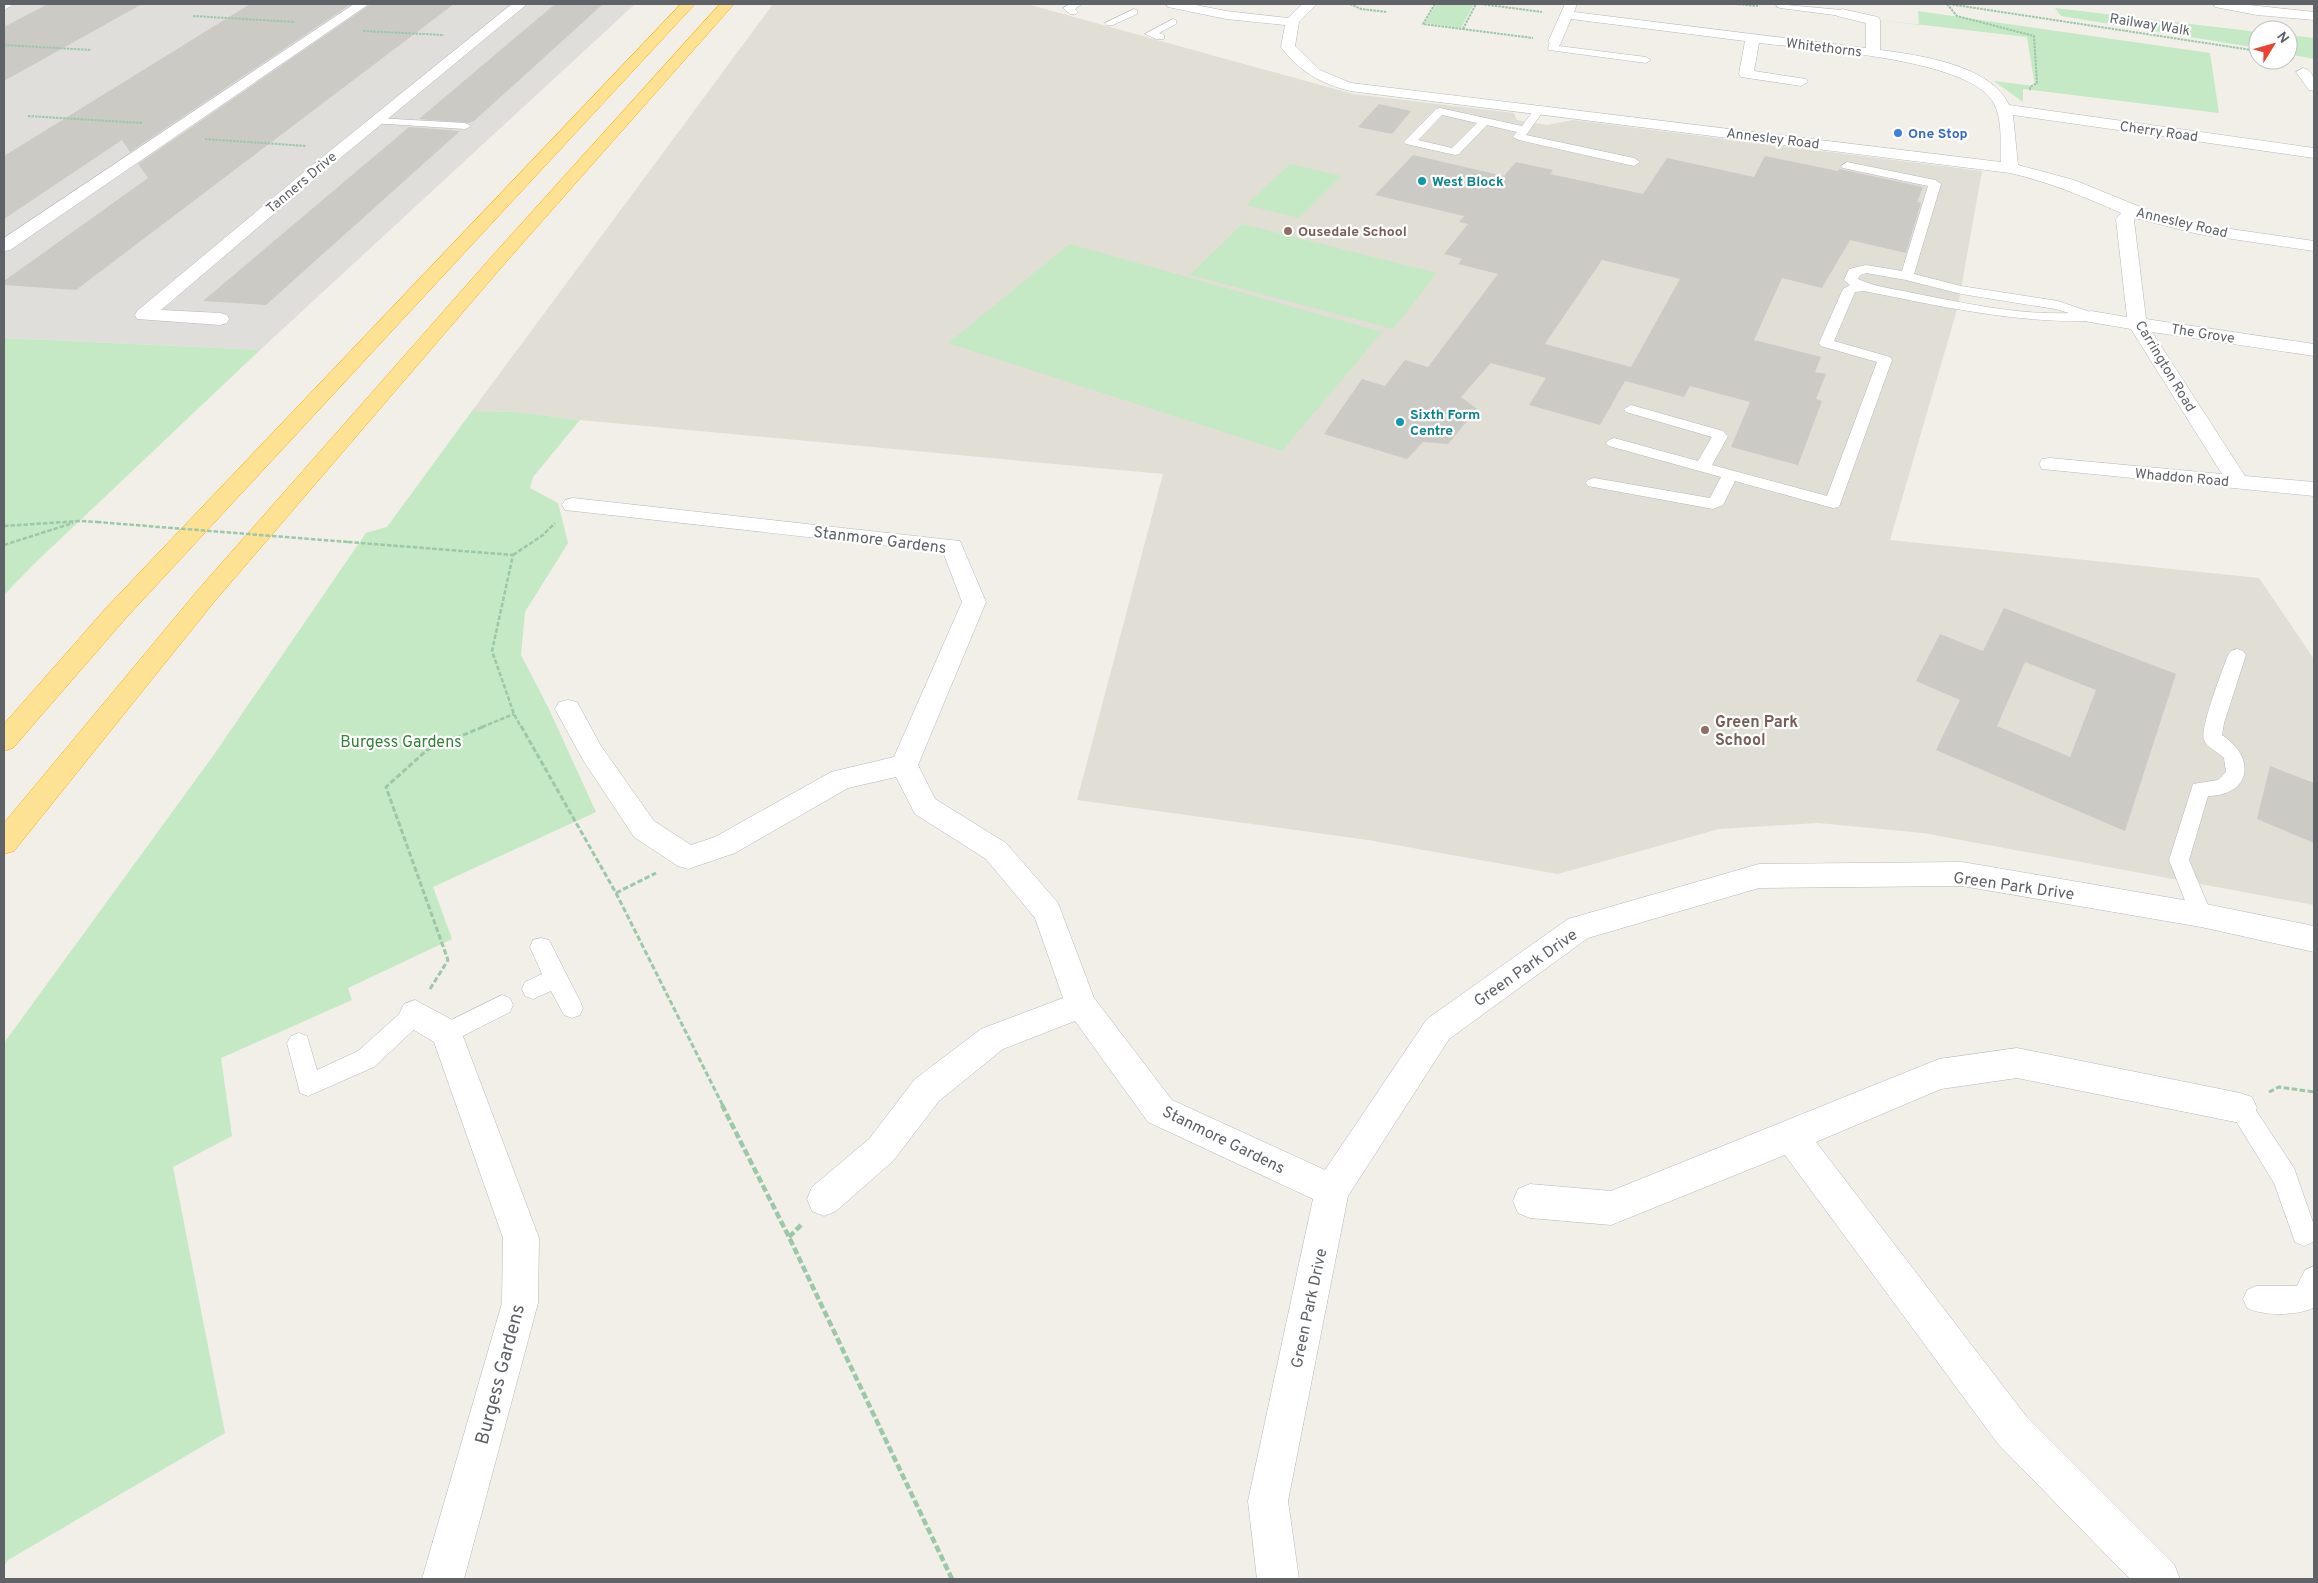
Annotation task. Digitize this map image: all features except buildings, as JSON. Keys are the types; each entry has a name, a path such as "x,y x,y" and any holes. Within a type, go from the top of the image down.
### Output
{"highway":[{"path":"4,741 116,613 688,4"},
{"path":"4,843 206,596 500,258 727,4"}],"street":[{"path":"4,246 163,136 362,4"},
{"name":"Tanners Drive","path":"220,318 144,314 520,4"},
{"path":"1173,4 1226,15 1291,22 1296,14 1311,4"},
{"path":"2220,4 2257,11 2314,16"},
{"path":"1555,42 1570,9"},
{"name":"Whitethorns","path":"1570,9 1753,38 1913,58 1963,74 1997,95 2004,109"},
{"path":"1842,13 1873,20 1873,53"},
{"name":"Annesley Road","path":"1291,22 1288,48 1306,68 1328,81 1350,87 2010,168 2075,186 2132,212 2195,228 2314,246"},
{"path":"1753,38 1746,74 1801,82"},
{"path":"2308,73 2314,87"},
{"path":"2004,109 2010,168"},
{"name":"Cherry Road","path":"2004,109 2314,153"},
{"name":"Carrington Road","path":"2132,212 2126,219 2136,323 2238,482"},
{"name":"The Grove","path":"2091,316 2314,350"},
{"name":"Whaddon Road","path":"2050,464 2314,489"},
{"name":"Stanmore Gardens","path":"572,505 952,546 974,602 904,765 925,806 996,851 1048,912 1082,1005 1160,1111 1332,1190"},
{"path":"568,709 592,753 644,829 688,858 725,845 840,779 904,765"},
{"name":"Green Park Drive","path":"1278,1579 1268,1501 1332,1190 1438,1029 1579,928 1759,876 1962,874 2201,915 2314,939"},
{"path":"824,1199 881,1150 927,1090 992,1039 1082,1005"},
{"path":"415,1014 447,1033"},
{"name":"Burgess Gardens","path":"443,1579 520,1304 521,1238 447,1033"},
{"path":"1530,1201 1611,1208 1939,1074 2017,1063 2240,1108"},
{"path":"1791,1136 2012,1430 2159,1579"}],"lane":[{"path":"1780,5 1805,6 1842,13"},
{"path":"1110,23 1140,9"},
{"path":"1160,37 1150,34 1195,9"},
{"path":"1555,42 1553,48 1646,60"},
{"path":"1539,110 1519,138 1634,162"},
{"path":"1485,121 1455,152 1410,142 1440,111 1485,121 1525,130"},
{"path":"376,121 465,126"},
{"path":"1847,166 1936,184 1907,276"},
{"path":"1866,269 1907,276 1961,290 2058,305 2091,316 2062,319 1958,306 1864,287 1851,280 1854,272 1866,269"},
{"path":"1614,443 1834,503 1885,360 1826,344 1850,289 1864,287"},
{"path":"1631,409 1718,434 1720,436 1703,467"},
{"path":"1594,483 1714,504 1730,474"},
{"path":"2201,915 2179,860 2200,790 2221,787 2232,782 2237,772 2236,762 2231,752 2212,738 2214,723 2237,655"},
{"path":"541,947 555,978 572,1008"},
{"path":"532,989 555,978"},
{"path":"447,1033 502,1005"},
{"path":"299,1044 308,1084 366,1058 415,1014"},
{"path":"2240,1108 2285,1177 2304,1233"},
{"path":"2256,1299 2304,1299 2314,1279"}],"path":[{"path":"1350,4 1361,8 1387,12"},
{"path":"1435,4 1423,24 1536,39"},
{"path":"1463,29 1476,4"},
{"path":"1481,4 1548,12"},
{"path":"1948,4 1957,16 2034,36 2037,83 2030,87"},
{"name":"Railway Walk","path":"1948,4 2248,49"},
{"path":"193,16 449,35"},
{"path":"4,45 91,50"},
{"path":"28,116 180,125"},
{"path":"163,136 307,146"},
{"path":"4,526 80,521 512,555 543,535 572,505"},
{"path":"4,545 80,521"},
{"path":"512,555 492,651 514,714 616,893 789,1237 952,1579"},
{"path":"415,1014 448,960 386,787 427,750 514,714"},
{"path":"616,893 688,858"},
{"path":"2240,1108 2279,1087 2314,1092"}],"shaded area":[{"path":"4,4 635,4 260,350 4,338"},
{"path":"773,4 1027,4 1353,94 1514,113 1517,120 1547,125 1573,120 1982,171 1958,306 1890,540 2259,578 2314,659 2314,905 1923,833 1818,823 1719,829 1558,874 1368,840 1077,800 1163,474 580,420 516,412 472,411"}],"green space":[{"path":"1437,4 1474,4 1461,28 1425,23"},
{"path":"2055,8 2248,31 2248,46 2061,16"},
{"path":"1918,11 2210,53 2219,113 2023,89 2023,102 1994,81 2035,86 2027,37 1919,25"},
{"path":"2298,36 2314,38 2314,59 2298,56"},
{"path":"1290,164 1341,176 1299,218 1246,205"},
{"path":"1242,224 1437,273 1393,329 1190,275"},
{"path":"1070,244 1382,332 1282,451 948,343"},
{"path":"4,338 260,350 34,564 4,595"},
{"name":"Burgess Gardens","path":"472,411 516,412 580,420 533,477 530,488 558,503 568,543 525,612 521,655 548,707 596,812 433,887 452,939 348,988 352,1000 221,1058 232,1136 173,1167 225,1433 8,1560 4,1566 4,1043 213,756 366,533 387,527"}],"place":[{"name":"One Stop","path":"1898,133"},
{"name":"West Block","path":"1422,181"},
{"name":"Ousedale School","path":"1288,231"},
{"name":"Sixth Form Centre","path":"1400,422"},
{"name":"Green Park School","path":"1705,730"}]}
